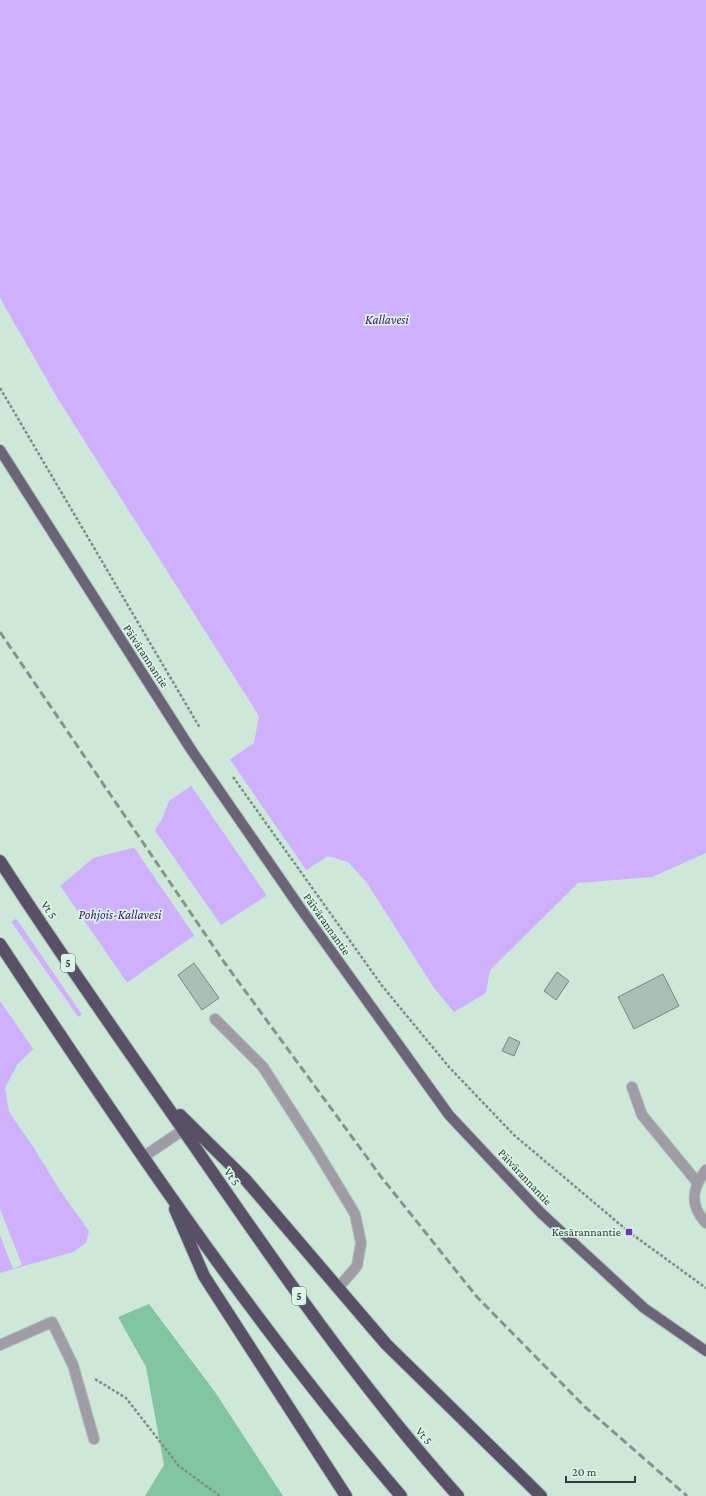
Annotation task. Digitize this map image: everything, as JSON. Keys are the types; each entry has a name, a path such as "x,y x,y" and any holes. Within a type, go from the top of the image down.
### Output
{"highway":[{"name":"Vt 5","path":"0,861 183,1130 334,1345 386,1411 458,1496"},
{"path":"0,944 78,1062 164,1186 299,1371 353,1440 401,1496"},
{"path":"159,1095 245,1179 386,1344 541,1496"},
{"path":"164,1186 204,1276 346,1496"}],"main road":[{"name":"Päivärannantie","path":"0,450 192,751 301,910 449,1115 541,1213 638,1303 706,1351"}],"street":[{"path":"215,1018 263,1068 317,1151 355,1214 361,1243 357,1266 338,1288"},
{"path":"632,1087 642,1115 697,1182"},
{"path":"143,1157 183,1130"},
{"path":"706,1170 697,1182 694,1202 700,1216 706,1223"},
{"path":"0,1345 52,1322 73,1365 94,1439"}],"path":[{"path":"0,388 203,733"},
{"path":"229,772 383,987 449,1067 514,1135 629,1232 706,1288"},
{"path":"73,1365 126,1398 179,1466 220,1496"}],"green space":[{"path":"149,1304 215,1392 283,1496 145,1496 164,1465 146,1367 118,1317"}],"water":[{"name":"Kallavesi","path":"0,0 706,0 706,853 652,877 578,883 490,970 486,993 454,1012 434,988 367,883 348,862 328,856 221,925 192,937 34,1048 17,1065 5,1088 9,1112 34,1148 59,1189 89,1231 86,1243 73,1252 0,1273 0,930 51,894 93,858 133,848 155,830 162,819 169,801 254,743 259,716 58,399 0,298"}],"pier":[{"path":"229,758 307,871 267,896 190,784"},
{"path":"154,829 222,926 196,938 133,846"},
{"path":"59,884 128,984 83,1016 15,917"},
{"path":"10,920 79,1018 34,1050 0,1001 0,927"},
{"path":"0,1209 22,1265 13,1269 0,1235"}],"building":[{"path":"194,963 219,998 202,1010 178,975"},
{"path":"557,972 569,981 556,1000 544,991"},
{"path":"663,974 679,1006 634,1029 618,997"},
{"path":"509,1037 520,1042 514,1056 502,1051"}],"railway":[{"path":"0,632 224,962 382,1178 477,1297 585,1407 687,1496"}],"place":[{"name":"Kesärannantie","path":"629,1232"}],"water label":[{"name":"Pohjois-Kallavesi","path":"120,914"}]}
